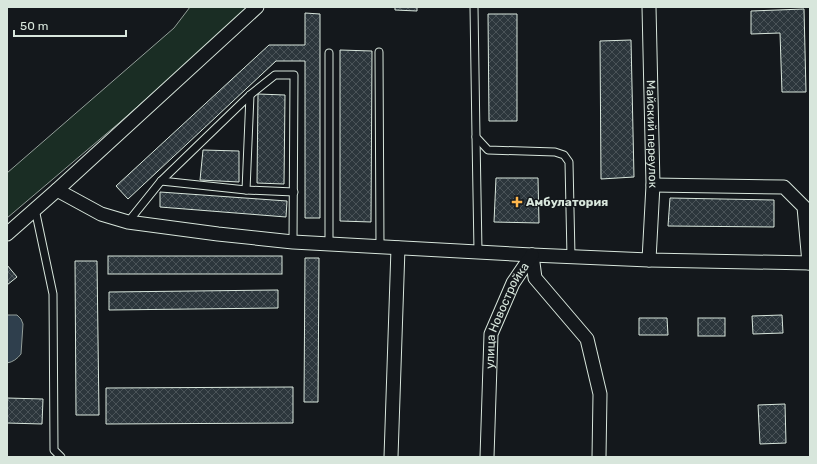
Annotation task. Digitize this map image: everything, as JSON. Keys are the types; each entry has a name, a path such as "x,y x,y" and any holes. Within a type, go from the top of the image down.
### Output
{"street":[{"path":"7,234 257,7"},
{"name":"Майский переулок","path":"649,7 653,185 649,260"},
{"path":"57,190 101,214 128,222 293,242 649,260 809,263 804,207 784,187 653,185"},
{"path":"391,457 398,248"},
{"name":"улица Новостройка","path":"487,457 491,334 513,283 532,255"},
{"name":"улица Новостройка","path":"532,255 535,278 587,339 600,394 599,457"}],"lane":[{"path":"474,7 478,251"},
{"path":"379,52 380,247"},
{"path":"329,53 329,244"},
{"path":"128,222 161,181 250,95 275,75 294,75 293,242"},
{"path":"246,190 250,95"},
{"path":"476,138 488,150 555,152 564,154 569,162 571,256"},
{"path":"161,181 246,190 294,192"},
{"path":"35,209 53,294 54,450 61,457"}],"green space":[{"path":"190,7 250,7 119,123 7,218 7,173 174,28"}],"water":[{"path":"7,315 17,315 23,324 21,354 15,360 7,363"}],"building":[{"path":"395,7 417,7 417,11 395,10"},
{"path":"804,9 806,92 782,92 780,33 751,34 751,11"},
{"path":"305,13 320,14 320,218 305,218 305,61 276,61 128,199 116,186 269,45 305,45"},
{"path":"488,14 517,14 517,121 489,121"},
{"path":"631,40 634,177 601,179 600,41"},
{"path":"340,50 372,51 371,222 340,221"},
{"path":"258,94 285,95 284,184 257,183"},
{"path":"203,150 239,151 239,182 200,180"},
{"name":"Амбулатория","path":"496,178 538,178 539,223 494,222"},
{"path":"160,192 287,201 286,217 160,207"},
{"path":"670,198 774,200 774,227 668,226"},
{"path":"108,256 282,256 282,274 108,274"},
{"path":"305,258 319,258 318,402 304,402"},
{"path":"75,261 97,261 99,415 76,415"},
{"path":"7,265 17,277 7,285"},
{"path":"278,290 278,308 109,310 109,292"},
{"path":"782,315 783,333 753,334 752,316"},
{"path":"639,318 667,318 668,335 639,335"},
{"path":"698,318 725,318 725,336 698,336"},
{"path":"293,387 293,423 106,424 106,388"},
{"path":"7,398 43,399 42,424 7,423"},
{"path":"785,404 786,443 760,444 758,405"}],"place":[{"name":"Амбулатория","path":"517,202"}]}
